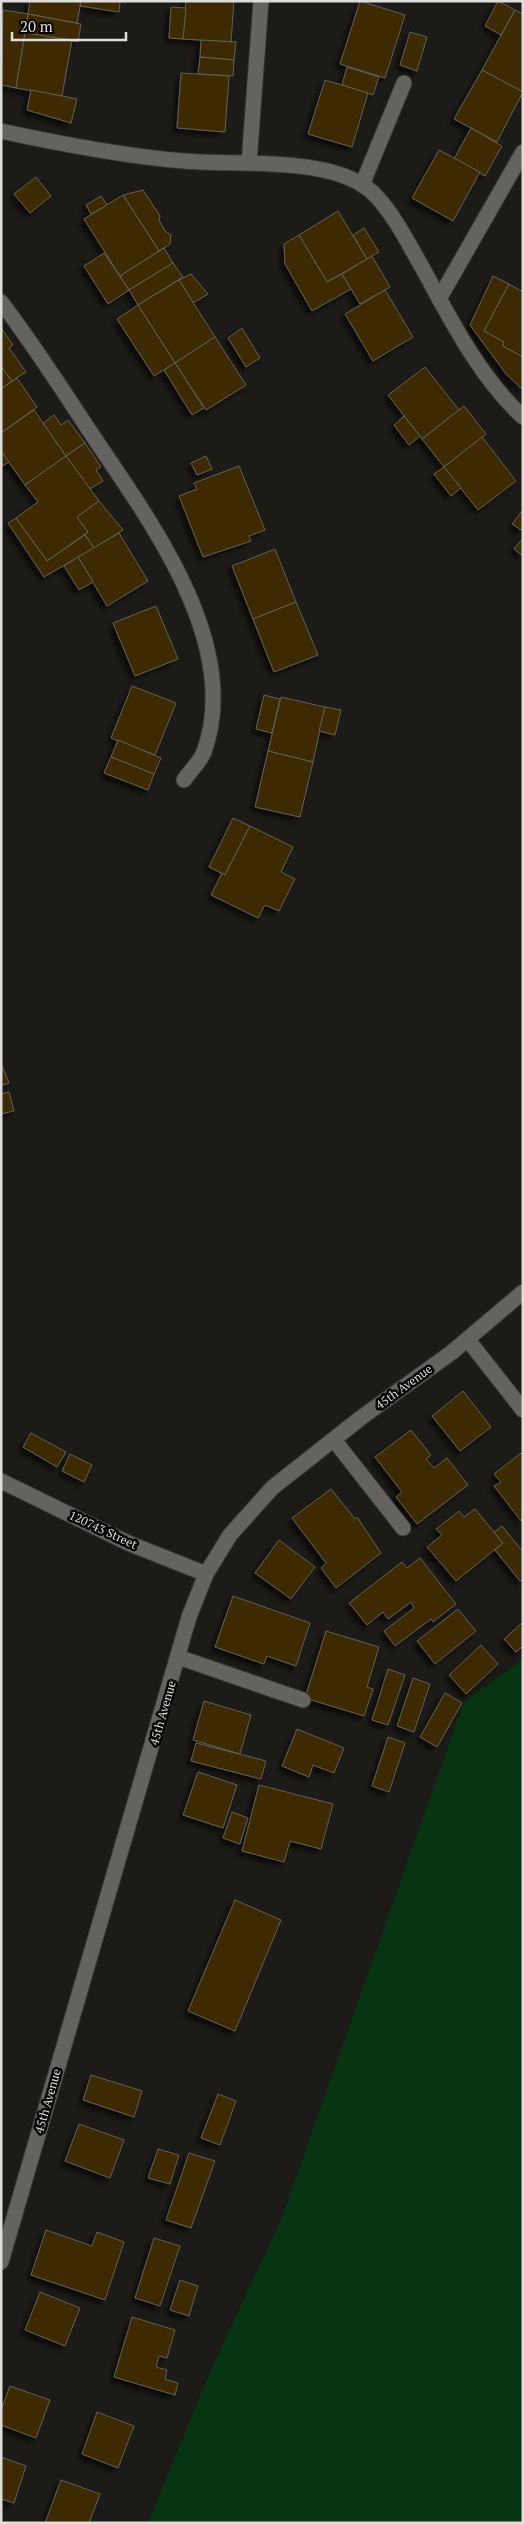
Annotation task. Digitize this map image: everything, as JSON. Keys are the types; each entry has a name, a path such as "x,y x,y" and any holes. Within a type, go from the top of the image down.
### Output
{"street":[{"path":"248,163 261,1"},
{"path":"362,185 404,83"},
{"path":"1,131 104,151 184,162 292,165 338,174 362,185 376,195 396,220 439,299 481,367 523,417"},
{"path":"439,299 523,152"},
{"path":"1,302 150,521 184,582 204,634 212,683 211,720 203,754 184,780"},
{"name":"45th Avenue","path":"1,2262 190,1616 206,1574 230,1535 272,1488 468,1340 523,1292"},
{"path":"468,1340 523,1410"},
{"path":"334,1440 403,1528"},
{"name":"120743 Street","path":"1,1481 128,1543 206,1574"},
{"path":"178,1658 303,1700"}],"green space":[{"path":"523,1659 523,2523 148,2523 209,2374 281,2220 464,1702"}],"building":[{"path":"30,1 81,1 77,23 28,14"},
{"path":"81,1 120,1 119,12 80,6"},
{"path":"186,1 234,1 231,42 183,39"},
{"path":"360,1 405,15 385,78 340,64"},
{"path":"498,1 515,10 501,35 485,26"},
{"path":"171,7 186,8 183,39 169,38"},
{"path":"3,10 28,14 16,88 1,85"},
{"path":"515,10 523,14 523,92 482,70"},
{"path":"28,14 81,24 78,42 25,33"},
{"path":"410,32 427,37 417,71 400,65"},
{"path":"25,33 72,40 62,96 16,88"},
{"path":"201,40 236,42 234,60 200,57"},
{"path":"200,57 234,60 233,76 198,74"},
{"path":"347,67 379,77 373,95 342,85"},
{"path":"482,70 523,92 497,142 454,119"},
{"path":"181,73 229,76 225,132 177,128"},
{"path":"325,80 368,93 352,147 308,134"},
{"path":"31,90 77,99 71,123 27,110"},
{"path":"471,128 502,146 485,176 454,159"},
{"path":"439,150 480,172 453,221 412,198"},
{"path":"36,177 51,196 30,213 14,194"},
{"path":"143,190 160,216 159,220 165,231 171,235 170,244 159,251 123,195"},
{"path":"123,195 159,251 120,276 84,219"},
{"path":"101,196 107,205 91,214 86,205"},
{"path":"338,211 367,259 327,282 299,235"},
{"path":"364,228 379,252 367,259 353,235"},
{"path":"299,235 327,282 342,274 351,289 312,311 285,264 284,244"},
{"path":"164,248 173,263 129,290 120,276"},
{"path":"104,253 129,290 108,304 84,266"},
{"path":"372,256 390,287 360,304 342,274"},
{"path":"173,263 183,277 138,305 129,290"},
{"path":"191,274 208,294 193,303 179,280"},
{"path":"493,276 509,284 484,331 504,342 503,346 523,357 523,390 506,374 470,325"},
{"path":"179,280 215,337 175,363 138,305"},
{"path":"509,284 523,292 523,357 503,346 504,342 484,331"},
{"path":"385,290 413,337 373,361 345,314"},
{"path":"138,305 175,363 154,376 117,319"},
{"path":"1,328 13,345 9,348 26,372 12,381 1,367"},
{"path":"242,328 260,358 246,367 228,338"},
{"path":"215,337 246,385 206,410 175,363"},
{"path":"175,363 204,408 192,415 164,370"},
{"path":"1,367 12,381 1,389"},
{"path":"425,367 459,410 422,439 388,395"},
{"path":"17,378 37,407 1,433 1,389"},
{"path":"464,406 486,434 444,467 422,439"},
{"path":"34,410 66,456 25,485 1,451 1,433"},
{"path":"54,415 61,425 68,420 85,443 66,456 43,423"},
{"path":"404,416 420,436 409,445 394,425"},
{"path":"482,437 516,481 478,510 444,467"},
{"path":"85,443 101,467 96,470 103,481 90,489 66,456"},
{"path":"1,451 9,462 1,467"},
{"path":"66,456 99,501 77,517 88,532 47,561 16,518 38,502 25,485"},
{"path":"206,456 212,469 197,475 191,463"},
{"path":"239,466 265,530 249,536 251,541 203,557 179,496 197,489 194,483"},
{"path":"444,467 461,488 451,496 434,474"},
{"path":"99,501 123,530 94,548 85,535 88,532 77,517"},
{"path":"523,510 523,531 512,524"},
{"path":"16,518 47,561 85,535 94,548 44,577 8,523"},
{"path":"119,533 148,581 107,606 78,557"},
{"path":"523,538 523,556 514,549"},
{"path":"275,549 296,602 253,619 232,566"},
{"path":"78,557 93,582 79,590 64,566"},
{"path":"296,602 318,655 274,672 253,619"},
{"path":"156,606 178,659 135,676 113,623"},
{"path":"132,686 176,703 155,755 111,738"},
{"path":"264,695 280,699 272,733 256,729"},
{"path":"281,697 325,707 313,762 268,751"},
{"path":"325,707 341,710 335,735 319,731"},
{"path":"118,740 161,758 154,774 111,757"},
{"path":"268,751 313,762 300,817 255,807"},
{"path":"111,757 154,774 148,790 104,773"},
{"path":"233,818 250,826 225,875 209,867"},
{"path":"250,826 293,847 281,872 295,879 279,911 265,905 258,918 211,895 222,873 225,875"},
{"path":"1,1063 9,1083 1,1086"},
{"path":"9,1092 14,1111 1,1114 1,1094"},
{"path":"463,1391 491,1427 460,1451 432,1416"},
{"path":"411,1430 431,1455 426,1459 434,1468 447,1458 468,1485 417,1524 396,1497 402,1492 375,1457"},
{"path":"31,1433 66,1452 57,1467 23,1447"},
{"path":"521,1453 523,1454 522,1522 494,1486 501,1482 494,1474"},
{"path":"70,1454 92,1465 84,1482 62,1471"},
{"path":"331,1489 355,1519 357,1517 381,1553 336,1588 321,1568 326,1563 292,1518"},
{"path":"475,1509 503,1543 456,1581 427,1547 442,1535 436,1529 459,1511 464,1517"},
{"path":"502,1526 523,1552 523,1579 520,1581 495,1550 503,1543 494,1532"},
{"path":"279,1540 315,1567 291,1599 255,1573"},
{"path":"420,1558 456,1604 433,1622 431,1619 395,1646 384,1631 414,1608 411,1602 388,1619 383,1612 367,1625 349,1603 402,1562 407,1568"},
{"path":"233,1596 310,1623 296,1666 267,1656 264,1664 215,1647"},
{"path":"458,1609 476,1631 435,1664 417,1641"},
{"path":"523,1622 523,1646 516,1652 504,1639"},
{"path":"326,1631 379,1647 367,1687 373,1689 364,1716 305,1698"},
{"path":"481,1645 498,1664 466,1694 449,1675"},
{"path":"388,1669 405,1675 388,1725 372,1720"},
{"path":"413,1678 430,1684 414,1732 397,1726"},
{"path":"445,1693 462,1703 437,1747 420,1737"},
{"path":"204,1701 251,1715 240,1754 193,1740"},
{"path":"297,1729 344,1748 334,1773 313,1765 309,1777 282,1766"},
{"path":"388,1737 405,1743 389,1792 372,1786"},
{"path":"196,1743 266,1761 261,1779 191,1761"},
{"path":"198,1772 237,1785 223,1828 183,1815"},
{"path":"259,1785 333,1804 321,1849 290,1841 284,1862 242,1851"},
{"path":"232,1812 248,1818 240,1844 223,1838"},
{"path":"235,1900 281,1920 235,2031 188,2011"},
{"path":"91,2075 142,2091 134,2117 83,2100"},
{"path":"218,2094 236,2101 220,2145 201,2138"},
{"path":"79,2124 124,2140 110,2178 65,2161"},
{"path":"158,2149 179,2155 170,2184 148,2178"},
{"path":"189,2153 215,2161 191,2228 166,2220"},
{"path":"46,2230 92,2246 97,2232 124,2242 105,2300 31,2275"},
{"path":"154,2238 180,2246 160,2306 135,2298"},
{"path":"180,2280 198,2286 189,2316 170,2310"},
{"path":"40,2292 80,2308 65,2346 25,2330"},
{"path":"132,2317 175,2330 167,2358 159,2356 156,2367 167,2370 165,2379 178,2383 175,2395 114,2377"},
{"path":"10,2386 50,2400 36,2438 1,2425 1,2410"},
{"path":"97,2412 134,2426 118,2468 82,2454"},
{"path":"1,2457 26,2466 14,2503 1,2499"},
{"path":"61,2480 100,2494 89,2523 45,2523"}]}
